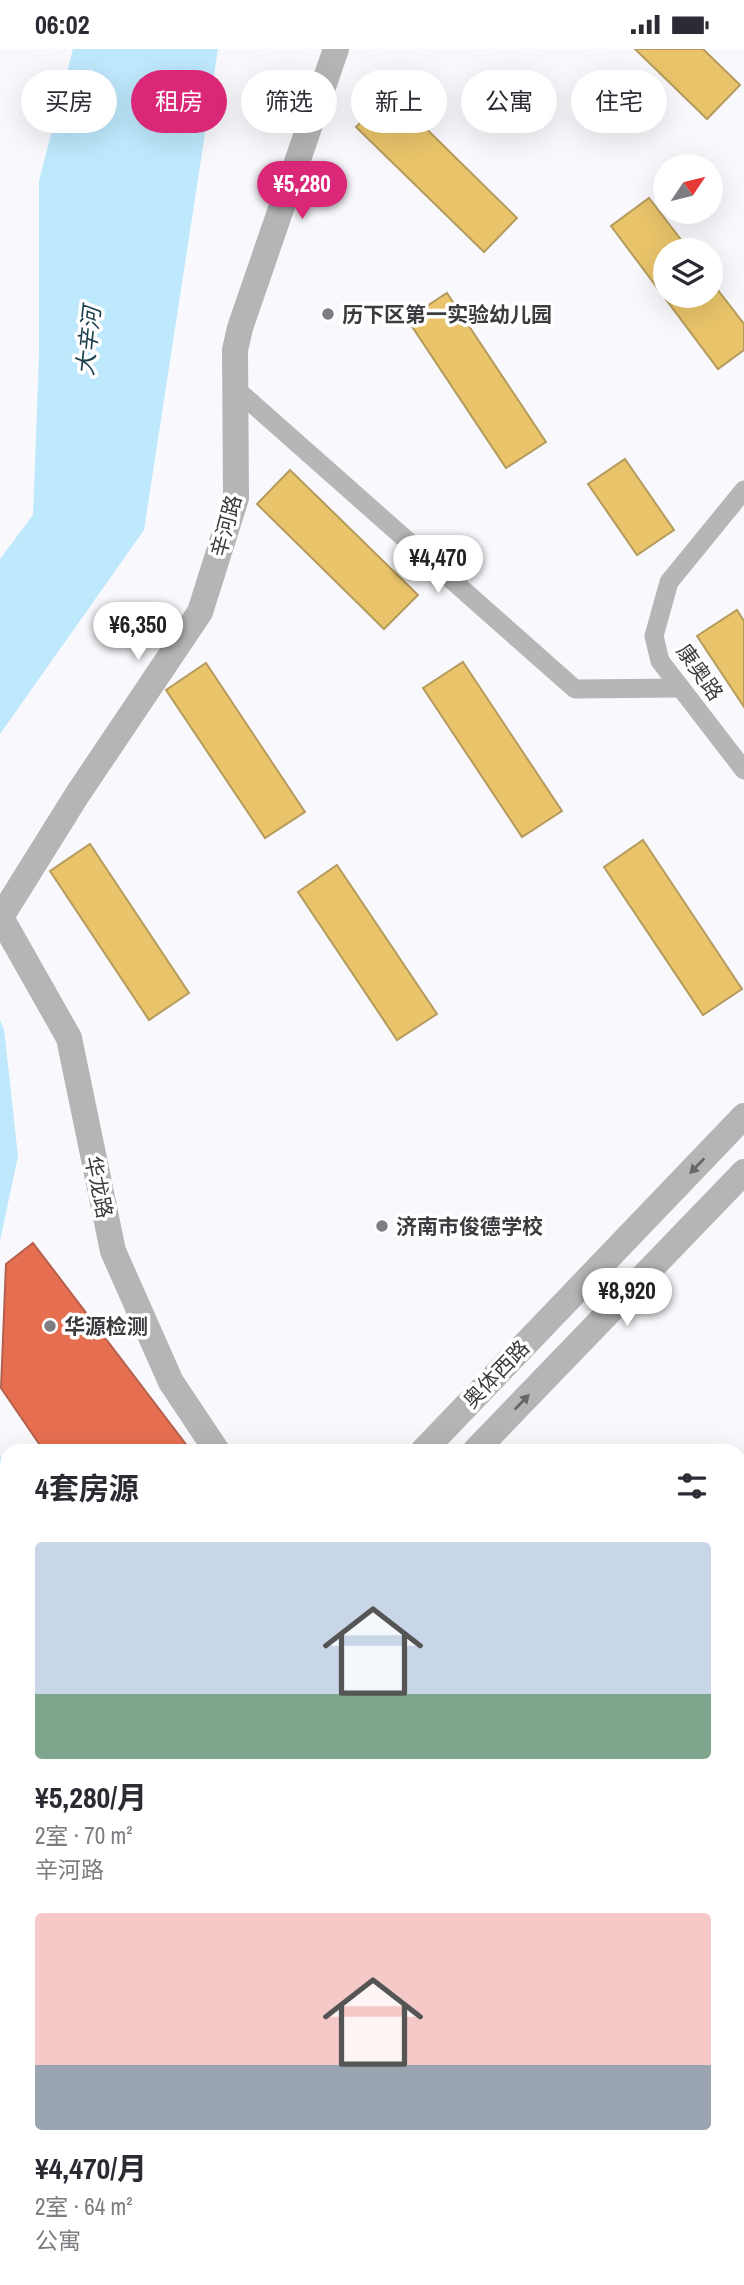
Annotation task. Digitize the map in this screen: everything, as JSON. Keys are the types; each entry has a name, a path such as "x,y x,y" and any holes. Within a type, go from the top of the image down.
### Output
{"main road":[{"name":"辛河路","path":"1,916 77,795 200,613 236,498 235,350 240,328 336,49"},
{"name":"华龙路","path":"1,916 69,1038 113,1251 171,1382 212,1444"},
{"name":"奥体西路","path":"430,1444 744,1116"},
{"name":"奥体西路","path":"482,1444 744,1172"}],"street":[{"path":"237,390 575,689 681,688"},
{"name":"康奥路","path":"744,490 669,582 654,636 660,661 744,770"}],"water":[{"name":"大辛河","path":"73,49 218,49 215,70 131,70 131,133 205,133 144,530 0,734 0,559 33,515 39,357 39,181 51,133 117,133 117,70 68,70"},
{"path":"0,1020 4,1029 18,1156 0,1241"}],"building: 住宅":[{"path":"635,49 703,49 740,85 707,119 667,80 667,70 657,70"},
{"path":"362,133 431,133 517,218 484,252"},
{"path":"649,198 653,203 653,224 669,224 680,238 653,238 653,282 611,226"},
{"path":"447,293 546,442 506,468 407,319"},
{"path":"723,297 744,324 744,350 718,369 672,308 723,308"},
{"path":"625,459 674,530 637,555 588,484"},
{"path":"290,470 418,595 384,629 257,504"},
{"path":"737,610 744,621 744,707 697,636"},
{"path":"463,662 562,811 522,837 423,688"},
{"path":"206,663 305,812 265,838 166,690"},
{"path":"643,840 742,989 703,1015 604,867"},
{"path":"90,844 189,993 149,1020 50,871"},
{"path":"337,865 437,1014 397,1040 298,892"}],"building: 商业":[{"name":"华源检测","path":"33,1243 186,1444 39,1444 1,1388 6,1264"}],"place":[{"name":"历下区第一实验幼儿园","path":"328,314"},
{"name":"济南市俊德学校","path":"382,1226"},
{"name":"华源检测","path":"50,1326"}]}
